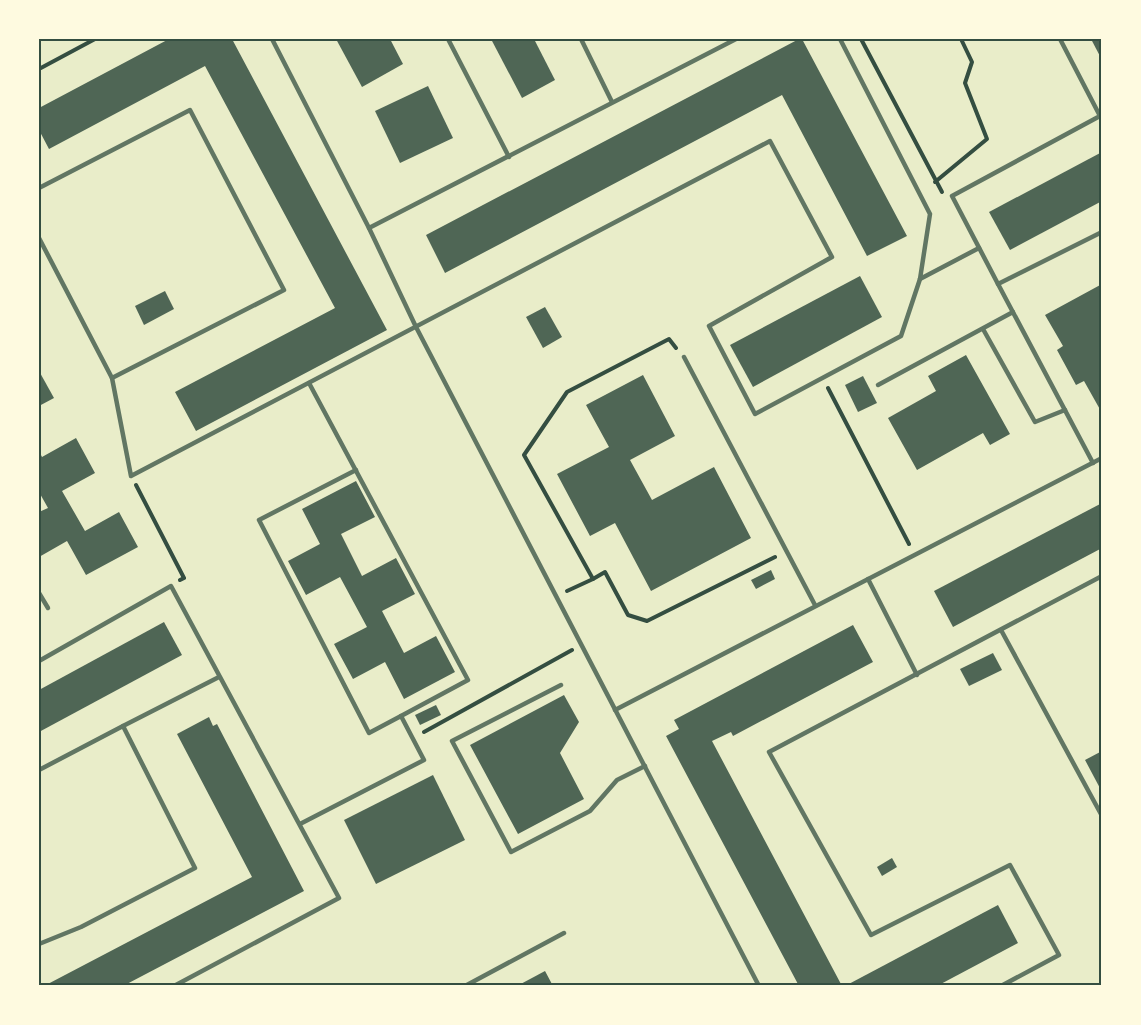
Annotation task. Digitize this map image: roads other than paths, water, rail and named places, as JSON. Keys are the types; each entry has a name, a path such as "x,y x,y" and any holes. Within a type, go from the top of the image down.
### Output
{"lane":[{"path":"272,39 369,228 416,327 759,986"},
{"path":"448,39 509,157"},
{"path":"581,39 612,102"},
{"path":"369,228 736,39"},
{"path":"39,238 112,378 131,476 770,141 832,257 709,326 755,414 901,336 920,279 930,214 840,39"},
{"path":"1060,39 1100,116 952,196 1093,463"},
{"path":"39,188 190,110 284,290 112,378"},
{"path":"998,284 1102,232"},
{"path":"920,279 979,248"},
{"path":"878,385 1013,312"},
{"path":"983,329 1035,422 1065,410"},
{"path":"684,357 815,605"},
{"path":"309,383 356,470 468,680 369,732 259,520 356,470"},
{"path":"615,710 1102,458"},
{"path":"1001,986 1059,955 1010,865 871,934 770,752 1102,576"},
{"path":"868,579 917,675"},
{"path":"39,661 171,586 339,898 174,986"},
{"path":"39,593 48,608"},
{"path":"1001,630 1102,816"},
{"path":"39,770 219,677"},
{"path":"561,685 452,741 511,852 590,811 617,780 645,766"},
{"path":"300,824 424,760 401,716"},
{"path":"39,944 81,927 195,868 123,726"},
{"path":"465,986 564,933"}]}
